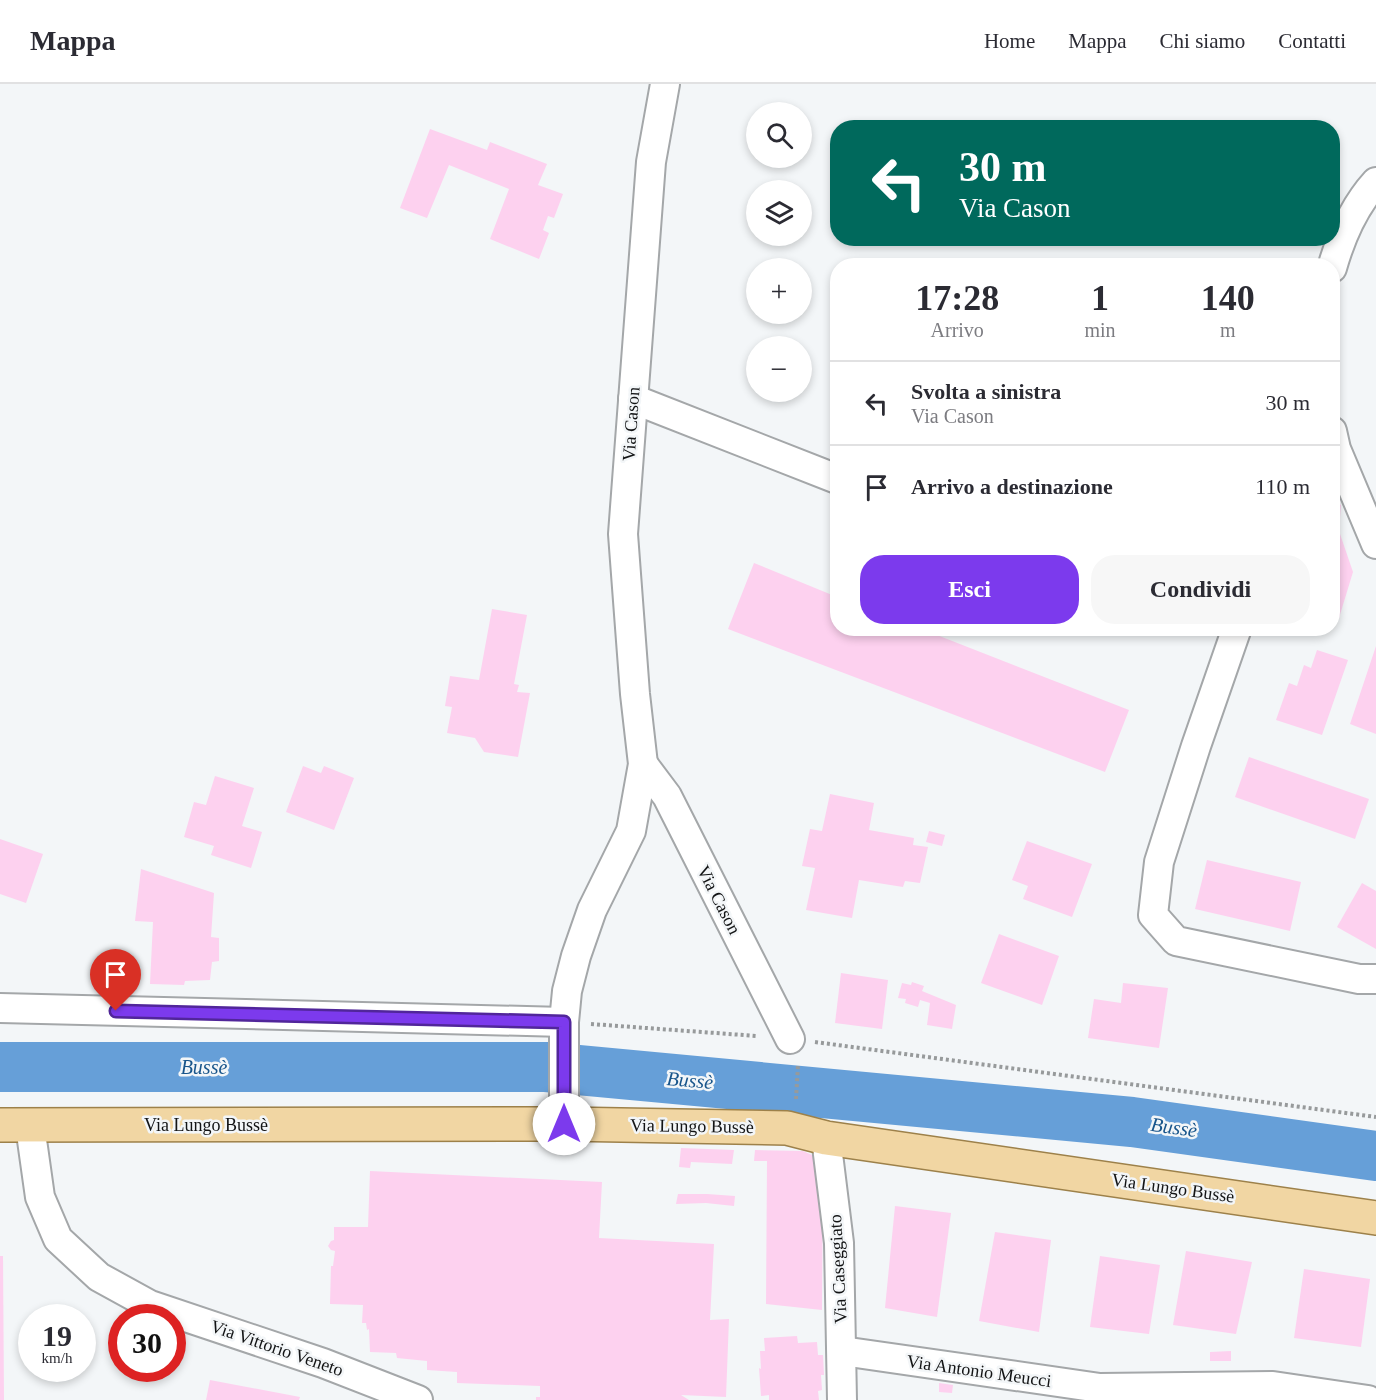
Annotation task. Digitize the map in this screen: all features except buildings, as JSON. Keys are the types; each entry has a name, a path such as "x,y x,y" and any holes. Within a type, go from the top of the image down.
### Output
{"main road":[{"name":"Via Lungo Bussè","path":"15,1126 564,1124 787,1128 826,1138 1376,1218"}],"street":[{"name":"Via Cason","path":"564,1124 564,1022 567,991 592,910 631,831 643,764 635,694 623,534 651,162 665,84"},
{"path":"1340,240 1362,197 1376,182"},
{"path":"633,399 830,475"},
{"path":"1340,459 1376,544"},
{"path":"1230,636 1159,862 1154,915 1176,940 1359,979 1376,979"},
{"name":"Via Cason","path":"643,764 667,796 790,1038"},
{"path":"0,1008 564,1022"},
{"name":"Via Vittorio Veneto","path":"15,1126 40,1197 58,1239 99,1277 150,1305 323,1363 417,1400"},
{"name":"Via Caseggiato","path":"826,1138 839,1243 842,1400"},
{"name":"Via Antonio Meucci","path":"842,1351 1100,1388 1274,1386 1368,1400"}],"path":[{"path":"564,1022 790,1038 1376,1117"},
{"path":"787,1128 795,1113 799,1069 790,1038"}],"waterway":[{"name":"Bussè","path":"0,1067 546,1067 1132,1122 1376,1156"}],"route":[{"path":"116,1011 564,1022 564,1124"}]}
